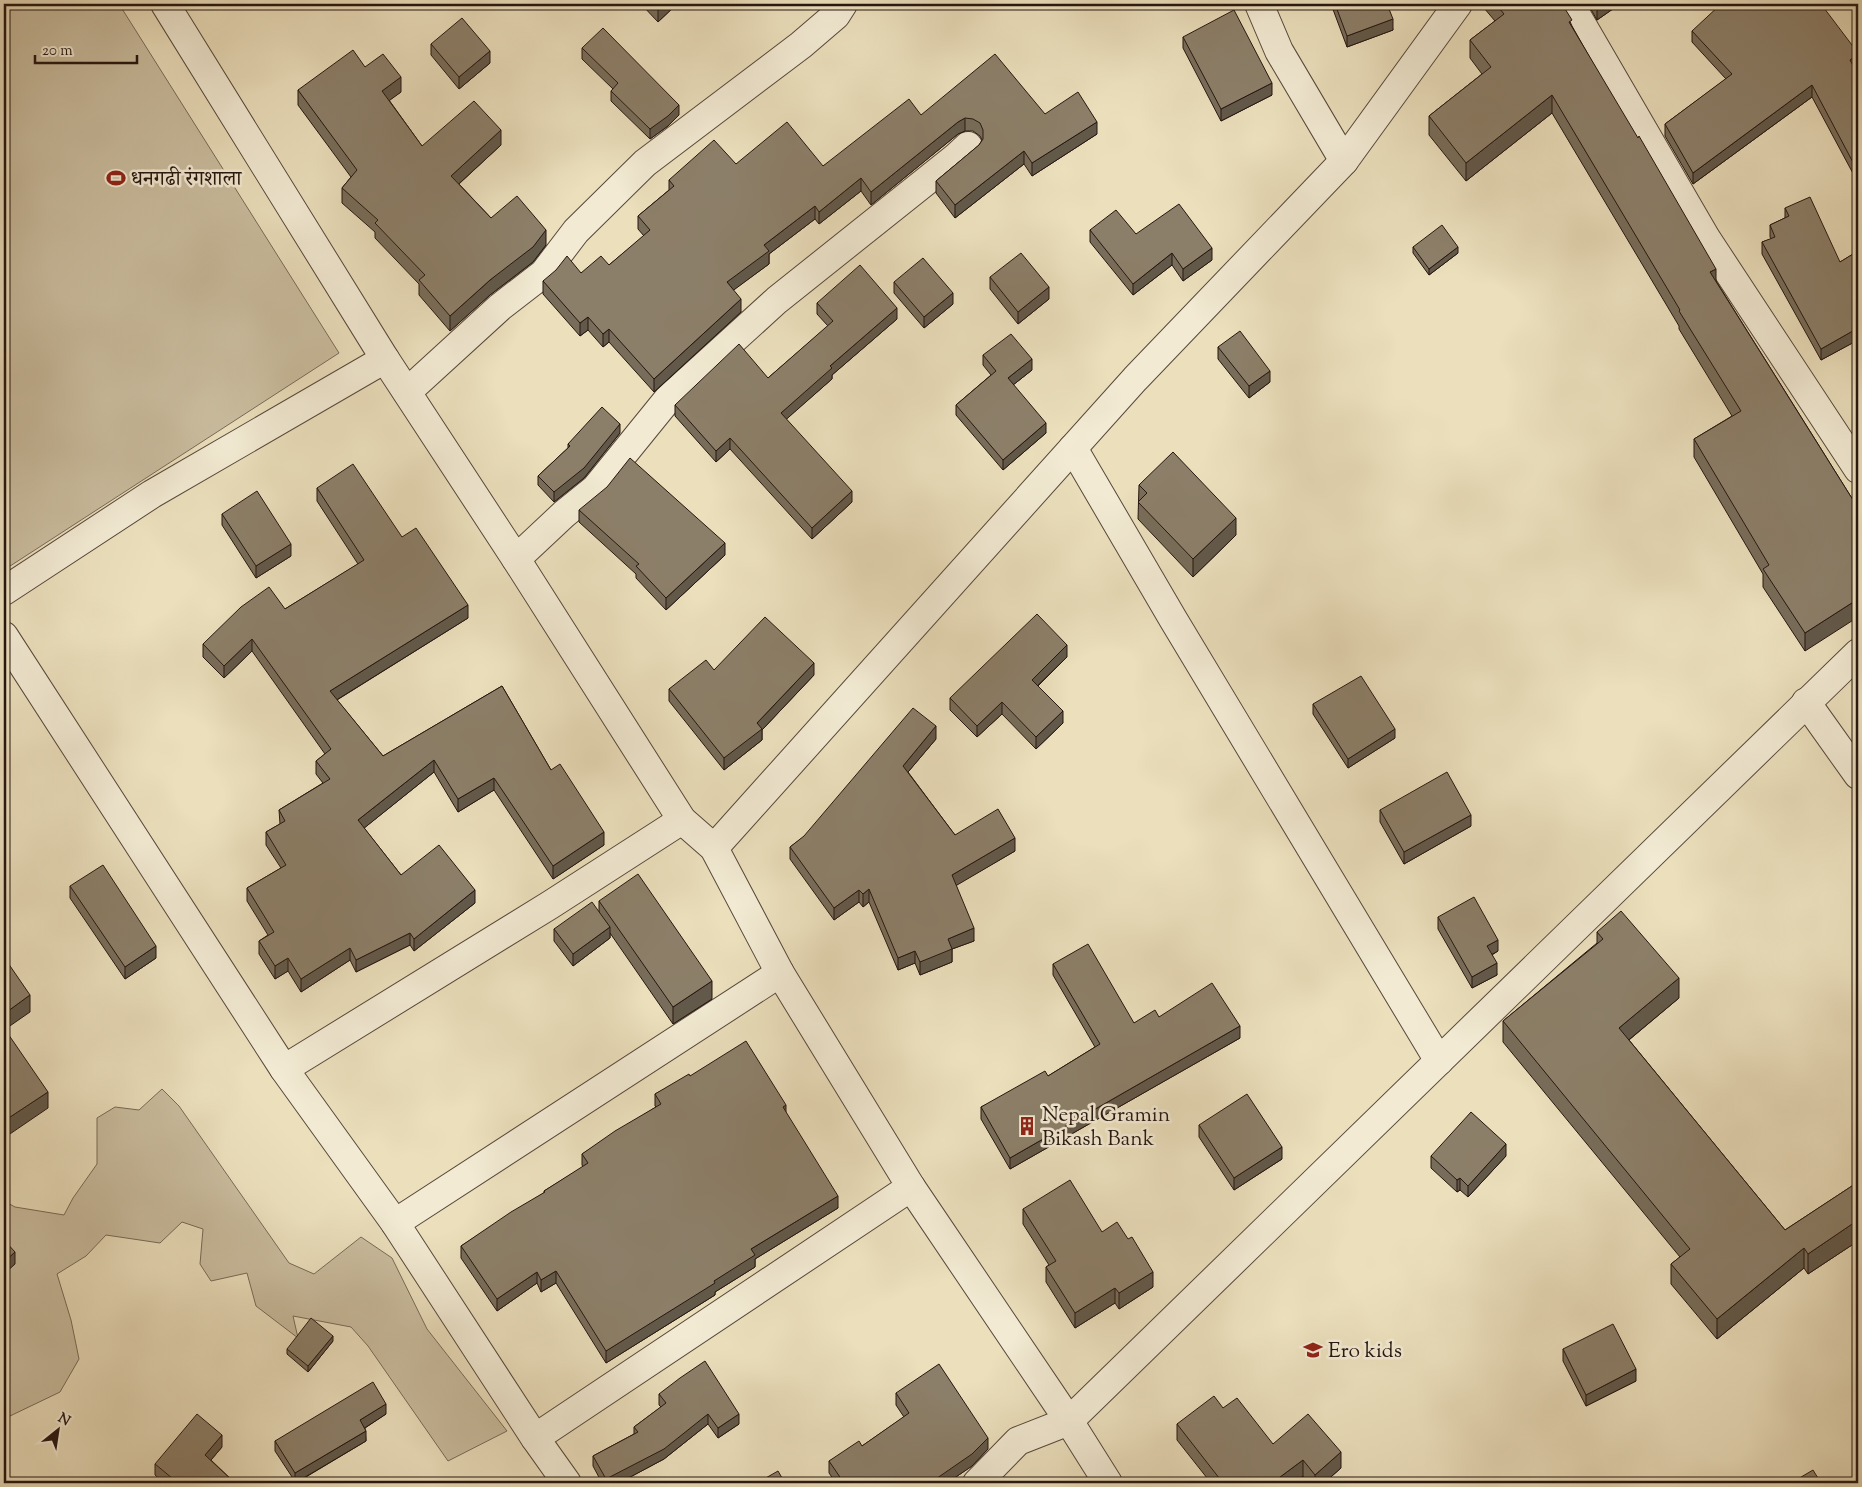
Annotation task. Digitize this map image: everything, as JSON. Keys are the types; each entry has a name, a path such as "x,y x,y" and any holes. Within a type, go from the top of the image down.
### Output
{"street":[{"path":"165,4 385,359 682,820 714,848 780,973 911,1187 1069,1421 1108,1483"},
{"path":"407,392 500,307 544,273 576,231 645,163 801,45 836,15 843,4"},
{"path":"1259,4 1279,50 1344,160"},
{"path":"714,848 1135,379 1344,160 1458,4"},
{"path":"1570,4 1706,238 1858,469"},
{"path":"516,560 564,514 595,489 668,399 777,300 968,146"},
{"path":"4,591 152,494 385,359"},
{"path":"1073,448 1178,628 1439,1061"},
{"path":"4,636 284,1069 395,1223 535,1438 568,1483"},
{"path":"977,1483 1018,1441 1069,1421 1858,653"},
{"path":"1806,702 1858,775"},
{"path":"284,1069 550,905 682,820"},
{"path":"395,1223 780,973"},
{"path":"535,1438 911,1187"}],"shaded area":[{"name":"धनगढी रंगशाला","path":"4,4 119,4 339,353 4,570"},
{"path":"162,1089 179,1106 289,1263 314,1274 361,1237 392,1258 427,1329 507,1431 448,1461 368,1346 351,1327 293,1316 298,1338 256,1306 247,1273 211,1281 200,1264 203,1229 182,1222 160,1243 106,1235 86,1256 57,1274 71,1320 79,1359 60,1392 10,1416 4,1407 4,1201 15,1207 64,1215 73,1198 97,1164 97,1118 115,1107 139,1110"}],"building":[{"path":"652,4 665,4 658,10"},
{"path":"1335,4 1387,4 1393,19 1347,36"},
{"path":"1496,4 1562,4 1572,20 1569,22 1638,138 1639,136 1716,269 1710,272 1853,500 1858,497 1858,599 1805,633 1763,569 1769,565 1694,439 1741,411 1679,311 1552,95 1466,163 1429,116 1491,67 1470,40 1504,14"},
{"path":"1721,4 1821,4 1858,53 1850,60 1858,75 1858,167 1856,168 1812,85 1693,173 1665,124 1732,74 1692,31"},
{"path":"1234,10 1272,83 1221,109 1183,37"},
{"path":"462,18 490,51 459,77 431,44"},
{"path":"603,28 679,105 650,129 611,91 618,83 582,48"},
{"path":"353,50 365,67 383,54 401,77 382,91 422,146 474,101 501,130 451,176 491,218 517,196 546,230 533,247 490,280 450,316 419,280 425,275 375,223 378,220 342,188 357,170 298,90"},
{"path":"995,54 1045,114 1078,92 1097,122 1032,163 1024,151 955,205 936,181 979,145 983,139 983,130 980,123 973,119 965,118 958,122 871,192 861,178 819,212 815,206 764,245 769,251 727,282 741,299 654,379 609,329 603,334 588,317 580,323 543,281 556,270 567,256 581,273 601,256 609,265 650,230 638,216 674,186 669,180 714,140 736,164 787,122 823,166 909,99 921,115"},
{"path":"1810,197 1840,262 1858,251 1858,328 1821,349 1762,242 1775,237 1770,225 1789,216 1785,208"},
{"path":"1179,204 1212,248 1183,269 1172,253 1133,284 1090,230 1116,210 1136,234"},
{"path":"1442,225 1458,247 1429,269 1413,247"},
{"path":"1021,253 1049,287 1018,312 990,277"},
{"path":"923,258 953,293 924,317 894,282"},
{"path":"860,265 897,308 830,366 832,368 781,413 852,491 812,528 730,438 716,451 675,405 739,344 768,378 833,321 817,303"},
{"path":"1240,331 1270,371 1249,386 1218,347"},
{"path":"1011,334 1032,359 1008,378 1046,423 1003,460 956,405 996,371 983,355"},
{"path":"602,407 620,424 584,468 554,492 538,476 570,446 568,444"},
{"path":"1173,452 1236,518 1193,559 1138,502 1147,493 1139,485"},
{"path":"630,458 725,543 666,598 636,566 639,564 579,510 607,487"},
{"path":"353,464 402,537 416,528 468,605 330,691 383,756 502,686 551,770 560,764 604,832 553,866 494,778 458,799 434,760 358,820 401,875 439,845 475,890 414,939 410,933 356,960 350,948 301,979 288,958 275,966 259,941 274,932 247,888 286,865 266,832 285,821 279,810 330,779 316,761 331,749 252,639 224,666 203,644 241,607 269,587 285,609 364,560 317,488"},
{"path":"257,491 291,544 256,566 222,514"},
{"path":"1037,614 1067,645 1032,680 1063,711 1036,737 1002,702 977,726 950,698"},
{"path":"765,617 814,663 757,723 762,729 724,758 669,689 706,660 714,670"},
{"path":"1361,676 1395,729 1348,759 1313,704"},
{"path":"913,708 936,726 903,766 955,835 998,809 1015,838 952,875 974,928 948,939 952,949 920,962 915,951 898,958 869,889 863,894 859,890 834,908 790,847 804,836"},
{"path":"1447,772 1471,815 1404,852 1380,810"},
{"path":"103,865 156,946 125,967 70,886"},
{"path":"638,874 712,981 673,1007 599,901"},
{"path":"1474,897 1498,940 1487,946 1497,963 1472,977 1438,917"},
{"path":"592,902 610,927 573,954 554,929"},
{"path":"1621,911 1679,978 1619,1028 1785,1230 1858,1182 1858,1220 1808,1254 1804,1248 1717,1319 1671,1264 1690,1249 1503,1021 1603,939 1597,932"},
{"path":"1088,944 1134,1023 1155,1010 1159,1017 1212,983 1240,1026 1010,1158 981,1107 1045,1071 1048,1076 1100,1044 1053,964"},
{"path":"8,963 30,995 4,1014 4,966"},
{"path":"4,1028 48,1092 4,1121"},
{"path":"746,1041 786,1105 783,1107 838,1196 751,1249 755,1255 714,1281 715,1283 606,1351 556,1271 541,1280 537,1272 497,1299 461,1246 588,1163 582,1154 615,1131 661,1104 655,1094 689,1074 690,1076"},
{"path":"1247,1094 1282,1147 1234,1178 1199,1125"},
{"path":"1471,1112 1506,1144 1468,1186 1460,1178 1457,1180 1431,1156"},
{"path":"1070,1180 1102,1232 1117,1222 1128,1239 1132,1237 1153,1272 1119,1293 1115,1288 1075,1313 1046,1267 1056,1261 1023,1209"},
{"path":"4,1240 15,1252 4,1262"},
{"path":"311,1318 333,1336 308,1366 287,1349"},
{"path":"1613,1324 1636,1369 1586,1395 1563,1349"},
{"path":"705,1361 739,1414 718,1428 708,1414 664,1449 606,1479 593,1456 638,1432 634,1427 666,1403 659,1394"},
{"path":"939,1364 988,1438 972,1454 930,1483 844,1483 829,1461 859,1441 862,1446 909,1413 896,1393"},
{"path":"373,1382 386,1404 360,1420 366,1431 295,1473 275,1441"},
{"path":"1214,1396 1223,1408 1237,1398 1273,1444 1308,1414 1341,1452 1315,1475 1303,1460 1272,1483 1223,1483 1177,1424"},
{"path":"197,1414 222,1435 205,1455 235,1483 178,1483 155,1464"},
{"path":"1813,1470 1821,1483 1791,1483"},
{"path":"778,1471 785,1483 757,1483"}],"place":[{"name":"धनगढी रंगशाला","path":"116,178"},
{"name":"Nepal Gramin Bikash Bank","path":"1027,1126"},
{"name":"Ero kids","path":"1313,1350"}]}
